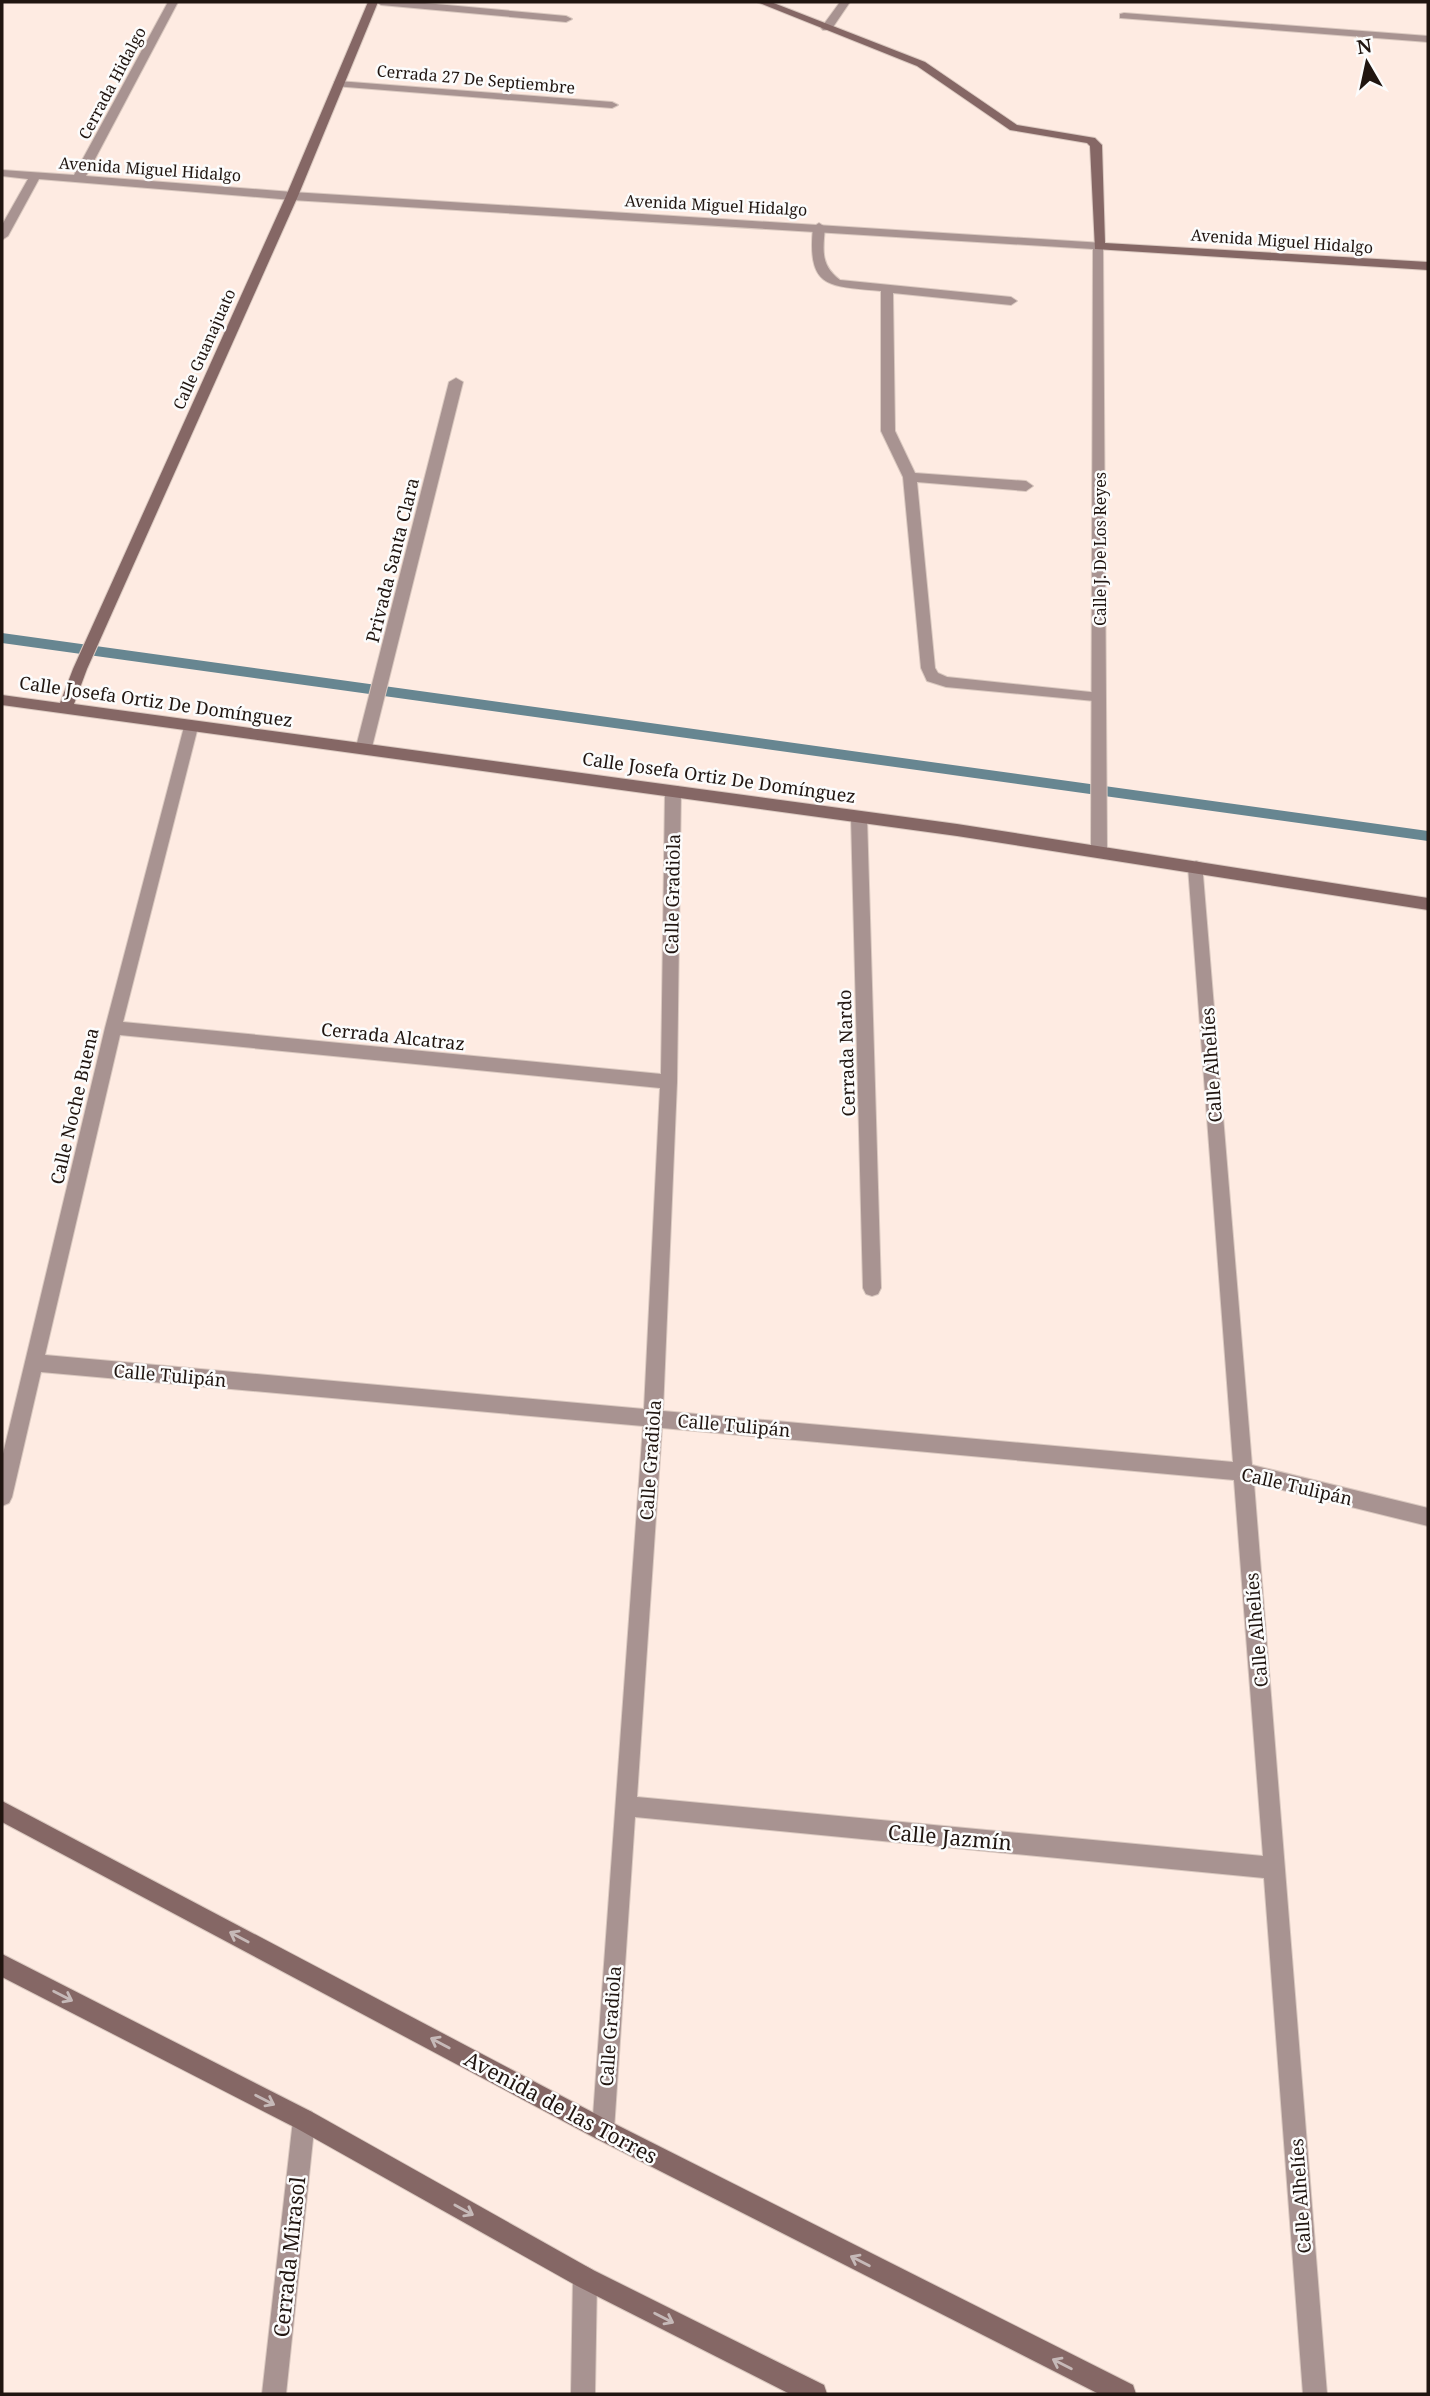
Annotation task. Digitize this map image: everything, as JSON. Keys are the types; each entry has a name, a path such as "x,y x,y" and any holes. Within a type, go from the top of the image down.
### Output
{"street":[{"name":"Cerrada Hidalgo","path":"78,179 173,2"},
{"name":"Calle Guanajuato","path":"65,710 96,632 292,196 373,2"},
{"path":"380,2 566,19"},
{"path":"762,2 921,64 1014,128 1091,140 1096,145 1098,246"},
{"path":"827,28 845,2"},
{"path":"1124,16 1428,39"},
{"name":"Cerrada 27 De Septiembre","path":"338,84 612,106"},
{"name":"Avenida Miguel Hidalgo","path":"2,173 292,196 1428,266"},
{"path":"2,236 35,176"},
{"path":"819,227 817,260 821,274 837,283 1011,301"},
{"name":"Calle J. De Los Reyes","path":"1098,246 1098,852"},
{"path":"887,288 888,431 910,477 928,668 932,677 946,682 1100,698"},
{"name":"Privada Santa Clara","path":"364,747 456,382"},
{"path":"910,477 1026,486"},
{"name":"Calle Josefa Ortiz De Domínguez","path":"2,700 673,790 1098,852 1428,904"},
{"name":"Calle Noche Buena","path":"2,1497 36,1363 113,1028 191,727"},
{"name":"Calle Gradiola","path":"603,2130 653,1417 668,1082 673,790"},
{"name":"Cerrada Nardo","path":"859,817 872,1288"},
{"name":"Calle Alhelíes","path":"1196,867 1315,2394"},
{"name":"Cerrada Alcatraz","path":"113,1028 668,1082"},
{"name":"Calle Tulipán","path":"36,1363 1243,1472 1428,1517"},
{"name":"Calle Jazmín","path":"625,1806 1275,1868"},
{"name":"Avenida de las Torres","path":"2,1811 603,2130 1124,2394"},
{"path":"2,1965 304,2120 585,2278 815,2394"},
{"name":"Cerrada Mirasol","path":"274,2394 304,2120"},
{"path":"583,2394 585,2278"}],"waterway":[{"path":"2,638 1428,836"}]}
